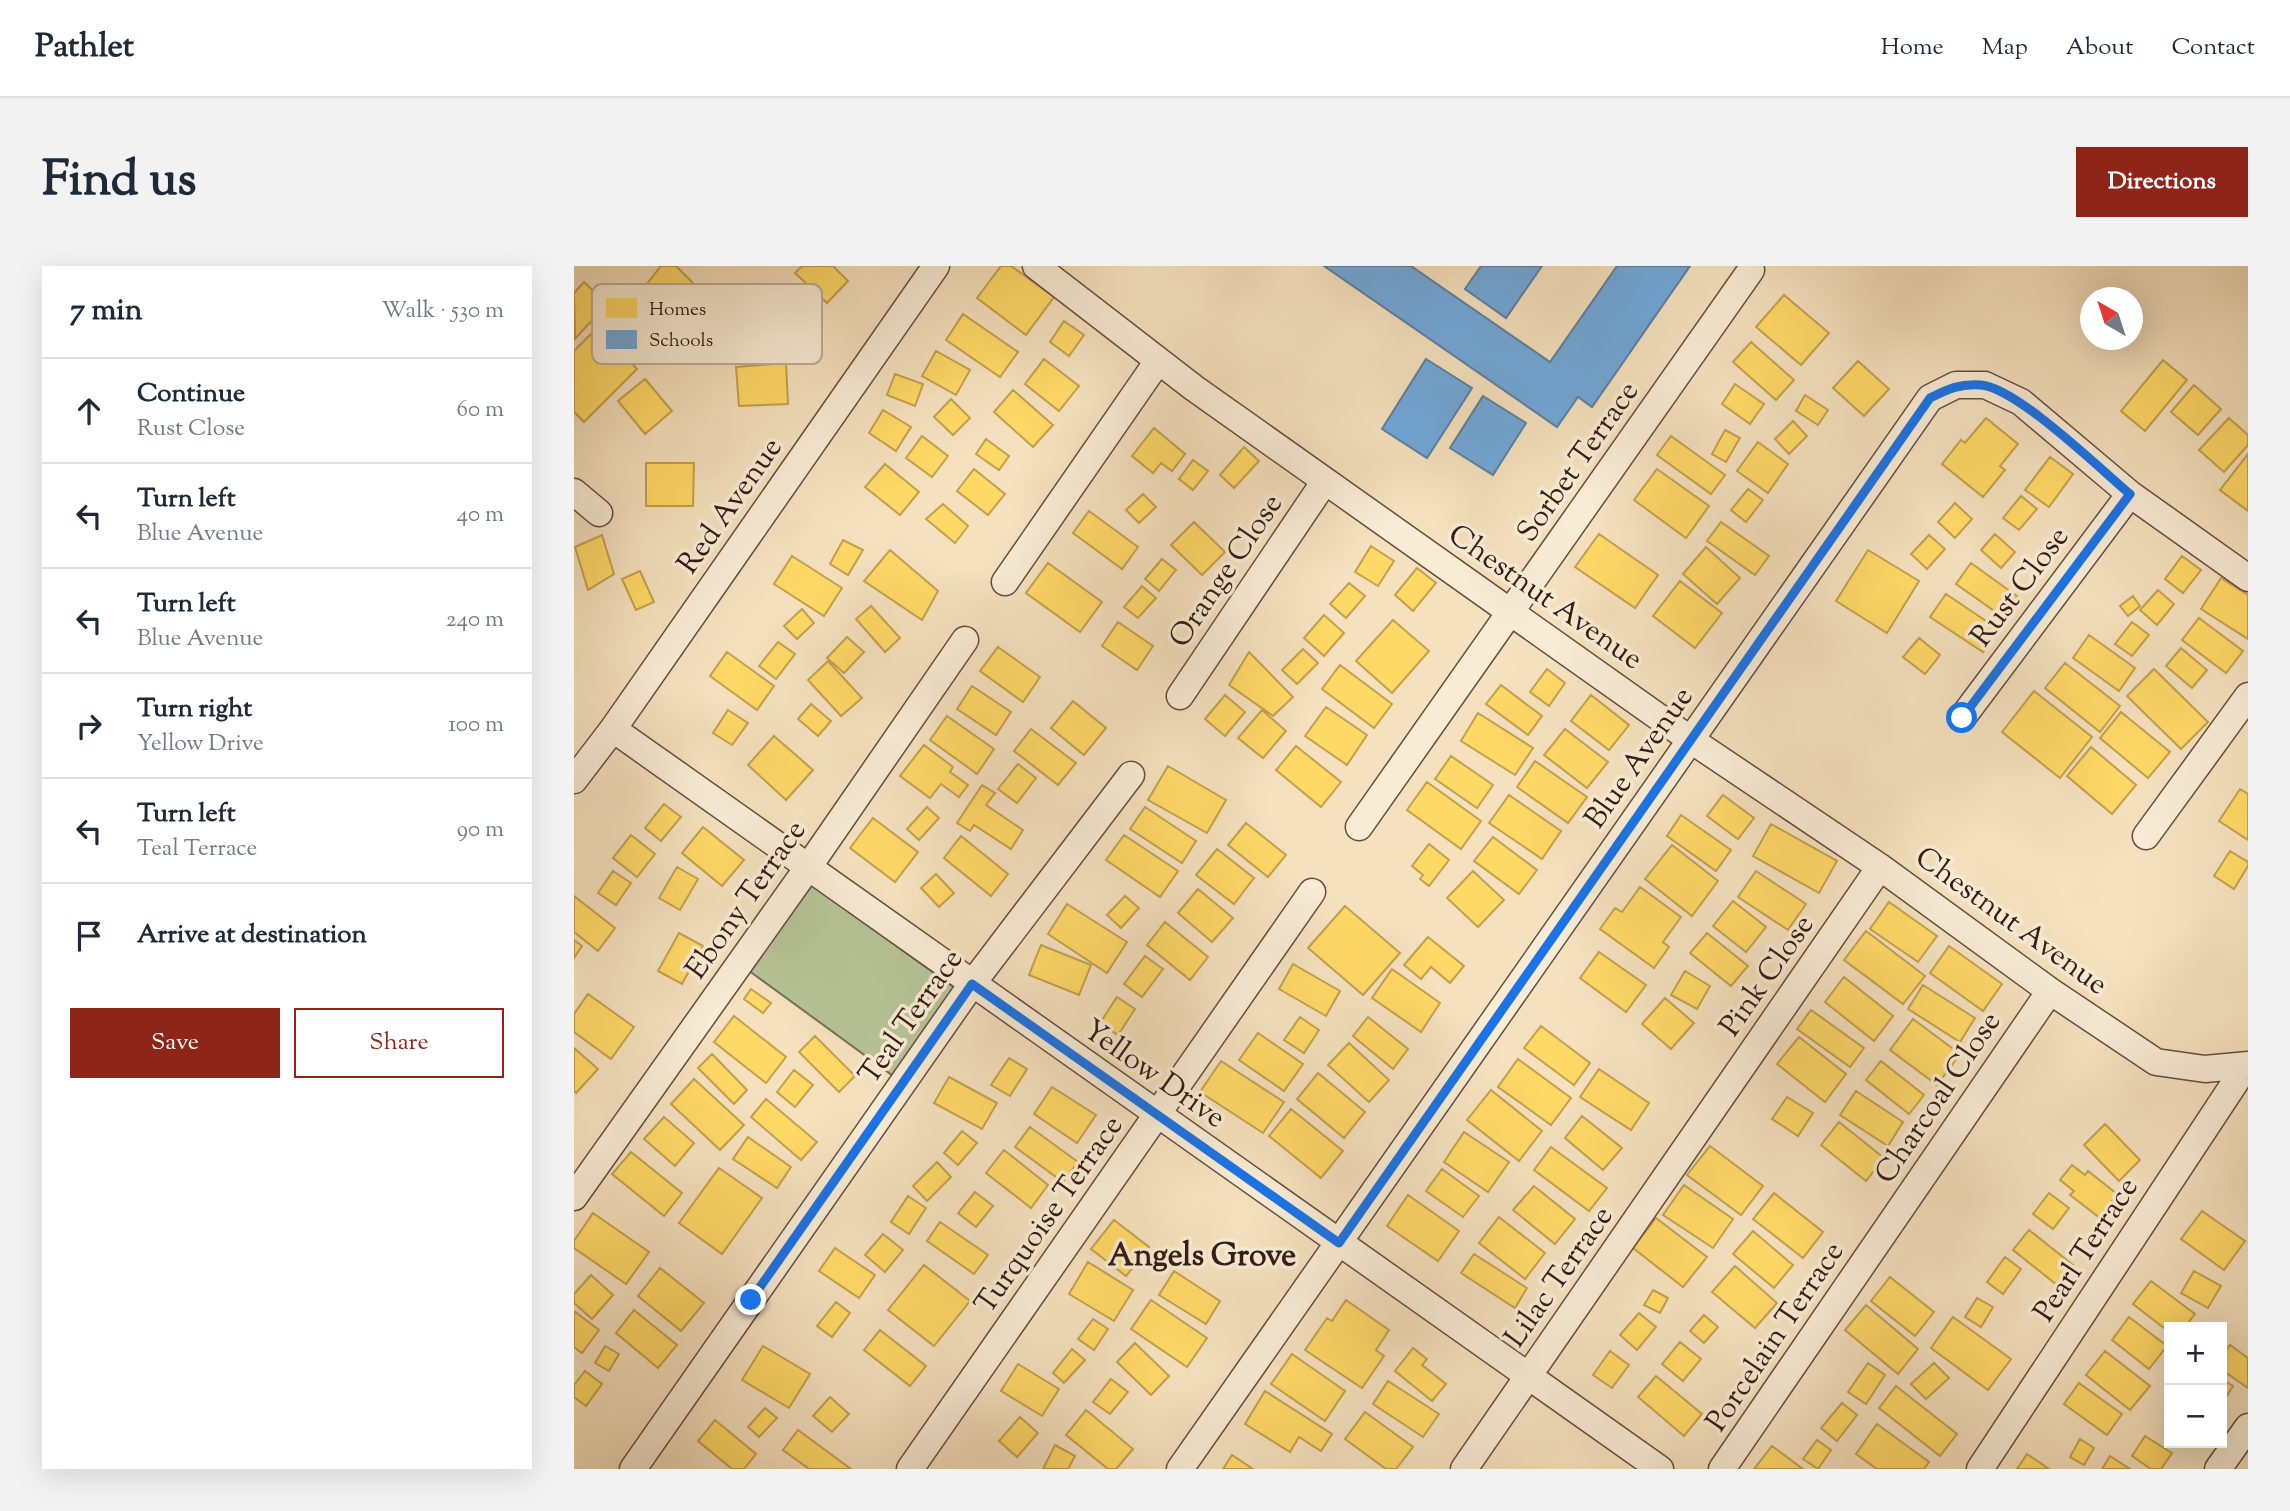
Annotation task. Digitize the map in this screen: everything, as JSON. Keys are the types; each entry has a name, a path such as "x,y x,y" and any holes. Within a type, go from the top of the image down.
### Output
{"street":[{"name":"Red Avenue","path":"574,780 613,729 936,266"},
{"name":"Chestnut Avenue","path":"1036,266 1158,361 1325,481 1691,740 1880,867 2050,991 2156,1062 2206,1069 2247,1065"},
{"name":"Sorbet Terrace","path":"1359,827 1751,270"},
{"path":"1006,582 1158,361"},
{"name":"Blue Avenue","path":"1180,1469 1930,398 1956,384 1985,385 2021,402 2130,494 2248,578"},
{"name":"Orange Close","path":"1180,696 1325,481"},
{"path":"574,492 599,513"},
{"name":"Rust Close","path":"1962,718 2130,494"},
{"name":"Ebony Terrace","path":"575,1196 965,640"},
{"path":"2146,836 2248,695"},
{"name":"Yellow Drive","path":"613,729 1660,1469"},
{"name":"Teal Terrace","path":"633,1469 972,984 1131,775"},
{"name":"Pink Close","path":"1706,1120 1880,867"},
{"name":"Turquoise Terrace","path":"910,1469 1312,892"},
{"name":"Charcoal Close","path":"1880,1240 2050,991"},
{"name":"Pearl Terrace","path":"1980,1469 2247,1065"},
{"name":"Lilac Terrace","path":"1464,1469 1706,1120"},
{"name":"Porcelain Terrace","path":"1723,1469 1880,1240"},
{"path":"2218,1469 2248,1427"}],"green space":[{"path":"810,884 959,991 896,1078 748,970"}],"building: Homes":[{"path":"661,266 676,266 694,284 647,284"},
{"path":"802,266 833,266 848,281 827,303 822,298 822,284 807,284 795,273"},
{"path":"1001,266 1011,266 1054,297 1026,335 977,298"},
{"path":"584,282 592,290 592,320 575,339 574,293"},
{"path":"1784,295 1829,333 1801,365 1756,327"},
{"path":"963,314 1018,352 1000,377 946,340"},
{"path":"1064,321 1084,335 1069,356 1050,342"},
{"path":"592,333 592,364 632,364 637,369 584,422 574,412 574,351"},
{"path":"1751,342 1794,380 1776,400 1733,362"},
{"path":"936,351 970,370 956,395 922,376"},
{"path":"1044,359 1079,386 1059,411 1025,384"},
{"path":"2163,360 2187,380 2145,431 2121,411"},
{"path":"1858,361 1889,389 1864,416 1833,388"},
{"path":"786,364 788,404 739,406 736,367"},
{"path":"895,374 923,384 915,406 887,395"},
{"path":"645,379 672,411 645,434 618,401"},
{"path":"1735,384 1764,404 1750,424 1722,404"},
{"path":"2194,385 2221,409 2198,435 2171,412"},
{"path":"1013,390 1053,425 1033,447 994,412"},
{"path":"1805,395 1828,410 1818,425 1796,411"},
{"path":"951,399 970,418 953,435 934,417"},
{"path":"883,410 911,427 896,451 869,433"},
{"path":"1986,418 2018,444 2000,466 2005,470 1983,497 1942,464 1961,440 1965,443"},
{"path":"2229,418 2248,435 2248,445 2224,472 2199,450"},
{"path":"1793,421 1807,436 1789,454 1775,439"},
{"path":"1154,428 1185,454 1172,471 1161,463 1153,473 1132,456"},
{"path":"1725,430 1740,438 1726,462 1712,454"},
{"path":"922,436 948,456 932,477 906,458"},
{"path":"1671,436 1725,475 1711,494 1657,455"},
{"path":"986,439 1009,456 999,470 976,454"},
{"path":"1758,442 1788,464 1768,493 1737,471"},
{"path":"1244,447 1259,461 1234,488 1220,475"},
{"path":"2248,454 2248,511 2220,490"},
{"path":"2050,457 2073,474 2049,507 2025,490"},
{"path":"1193,460 1208,471 1193,490 1179,479"},
{"path":"646,463 694,463 693,506 646,506"},
{"path":"885,464 919,492 900,515 865,487"},
{"path":"974,469 1005,494 988,515 957,491"},
{"path":"1657,469 1709,506 1686,538 1634,500"},
{"path":"1748,489 1763,500 1746,522 1731,510"},
{"path":"1143,494 1156,507 1139,523 1126,510"},
{"path":"2021,496 2037,509 2019,530 2003,518"},
{"path":"1955,503 1972,519 1955,538 1938,522"},
{"path":"943,504 968,526 955,543 926,519"},
{"path":"1089,511 1138,547 1122,569 1073,533"},
{"path":"1194,522 1225,552 1202,575 1171,545"},
{"path":"1721,522 1769,556 1755,575 1707,541"},
{"path":"1599,534 1658,575 1635,608 1575,567"},
{"path":"1995,534 2015,552 2001,568 1981,550"},
{"path":"602,535 614,574 588,590 575,547"},
{"path":"1929,535 1945,549 1927,569 1911,554"},
{"path":"843,540 863,550 848,575 830,564"},
{"path":"1371,546 1394,561 1378,586 1355,572"},
{"path":"1706,547 1740,578 1717,604 1683,574"},
{"path":"890,550 938,591 922,620 864,581"},
{"path":"1868,550 1919,581 1887,633 1836,601"},
{"path":"792,556 842,588 824,616 774,584"},
{"path":"2182,556 2201,570 2183,593 2165,579"},
{"path":"1162,559 1176,570 1159,591 1145,579"},
{"path":"1048,563 1102,602 1080,632 1026,593"},
{"path":"1971,563 2018,597 2003,617 1956,584"},
{"path":"1417,568 1436,583 1413,611 1395,595"},
{"path":"640,571 654,602 636,610 622,579"},
{"path":"2221,578 2248,595 2248,639 2201,609"},
{"path":"1680,581 1722,613 1695,648 1653,616"},
{"path":"1349,583 1365,596 1346,618 1330,604"},
{"path":"1142,586 1156,598 1138,618 1124,607"},
{"path":"2158,590 2174,604 2157,625 2140,610"},
{"path":"1946,594 1998,629 1983,652 1930,617"},
{"path":"2133,596 2140,606 2128,616 2120,606"},
{"path":"871,606 900,638 885,652 856,619"},
{"path":"802,609 814,623 797,639 784,626"},
{"path":"1324,615 1344,633 1324,656 1304,638"},
{"path":"2199,618 2243,651 2226,673 2182,640"},
{"path":"1393,620 1429,651 1392,693 1356,661"},
{"path":"1118,622 1153,646 1137,670 1102,646"},
{"path":"2132,622 2149,635 2132,656 2115,644"},
{"path":"2089,635 2135,668 2119,691 2073,658"},
{"path":"847,637 864,652 844,673 827,658"},
{"path":"1919,638 1940,655 1925,674 1903,657"},
{"path":"778,642 795,654 776,679 759,666"},
{"path":"998,647 1040,677 1023,702 980,671"},
{"path":"2181,648 2207,670 2192,688 2166,666"},
{"path":"1303,649 1318,663 1297,684 1282,670"},
{"path":"727,652 774,686 757,710 710,676"},
{"path":"1249,652 1293,697 1273,716 1229,685"},
{"path":"828,661 862,698 841,716 808,680"},
{"path":"2065,663 2120,706 2100,732 2045,688"},
{"path":"1340,665 1392,704 1374,728 1322,689"},
{"path":"1547,669 1565,683 1549,706 1530,692"},
{"path":"2154,669 2208,722 2181,749 2127,696"},
{"path":"1501,685 1542,716 1528,735 1486,704"},
{"path":"972,686 1011,712 996,735 957,709"},
{"path":"2034,691 2092,737 2060,778 2002,732"},
{"path":"1225,695 1245,712 1225,736 1205,719"},
{"path":"1591,695 1629,725 1609,750 1571,721"},
{"path":"1073,701 1106,728 1084,755 1051,728"},
{"path":"811,704 831,721 818,736 798,719"},
{"path":"1326,707 1367,735 1347,765 1305,736"},
{"path":"728,710 748,723 732,745 713,733"},
{"path":"1262,710 1286,731 1263,758 1238,738"},
{"path":"2121,712 2170,752 2148,778 2100,738"},
{"path":"1478,713 1533,748 1515,775 1461,741"},
{"path":"947,716 994,749 977,774 930,740"},
{"path":"1031,729 1076,763 1058,785 1014,751"},
{"path":"1565,729 1608,762 1587,788 1544,755"},
{"path":"774,736 813,770 786,800 748,765"},
{"path":"924,745 953,767 950,772 968,785 959,797 941,784 930,798 900,776"},
{"path":"1296,746 1341,782 1321,807 1276,770"},
{"path":"2091,747 2136,785 2112,814 2067,776"},
{"path":"1451,756 1493,785 1477,808 1435,779"},
{"path":"1535,761 1587,797 1568,823 1517,787"},
{"path":"1018,764 1036,778 1017,803 998,789"},
{"path":"1168,766 1226,800 1207,833 1148,800"},
{"path":"1427,782 1481,821 1461,849 1407,810"},
{"path":"982,785 995,793 986,805 1023,830 1011,849 974,825 970,831 957,823"},
{"path":"2240,789 2248,794 2248,840 2219,821"},
{"path":"1509,795 1561,831 1542,859 1489,823"},
{"path":"1723,795 1754,818 1738,839 1707,816"},
{"path":"664,804 681,817 661,841 645,828"},
{"path":"927,807 939,818 919,840 907,829"},
{"path":"1145,807 1196,841 1182,863 1130,829"},
{"path":"1681,815 1731,850 1716,871 1667,836"},
{"path":"873,818 918,852 895,882 850,848"},
{"path":"1246,823 1286,855 1268,877 1228,845"},
{"path":"1771,824 1837,861 1819,893 1753,856"},
{"path":"703,827 744,860 722,886 682,853"},
{"path":"631,835 655,854 637,877 613,858"},
{"path":"1124,835 1178,871 1160,897 1106,860"},
{"path":"961,836 1008,874 991,896 944,858"},
{"path":"1493,837 1537,870 1519,894 1474,861"},
{"path":"1429,844 1449,860 1429,886 1420,879 1423,875 1412,866"},
{"path":"1672,845 1718,881 1692,916 1645,879"},
{"path":"1217,849 1254,878 1234,904 1196,875"},
{"path":"2230,851 2248,862 2234,889 2214,876"},
{"path":"677,867 698,879 680,910 659,898"},
{"path":"613,871 631,883 616,905 598,893"},
{"path":"1473,871 1504,900 1478,927 1447,898"},
{"path":"1756,871 1806,904 1788,930 1738,897"},
{"path":"936,874 954,893 939,907 921,888"},
{"path":"1640,887 1681,917 1663,942 1669,947 1654,968 1600,929 1615,908 1622,912"},
{"path":"1198,889 1233,918 1212,942 1178,913"},
{"path":"574,896 615,928 598,951 574,932"},
{"path":"1125,896 1139,908 1121,928 1107,915"},
{"path":"1733,901 1766,927 1746,952 1713,926"},
{"path":"1889,902 1937,936 1918,962 1870,929"},
{"path":"1067,904 1127,942 1107,973 1048,934"},
{"path":"1345,906 1400,953 1363,995 1308,948"},
{"path":"1165,922 1208,957 1190,980 1147,945"},
{"path":"1866,931 1925,976 1903,1004 1844,960"},
{"path":"679,933 703,946 682,984 658,971"},
{"path":"1707,933 1748,966 1731,986 1690,953"},
{"path":"1428,937 1464,966 1450,983 1431,967 1421,979 1404,965"},
{"path":"574,940 582,946 574,958"},
{"path":"1041,945 1091,965 1079,995 1029,975"},
{"path":"1949,946 2002,984 1983,1011 1930,973"},
{"path":"1599,952 1646,985 1626,1012 1580,978"},
{"path":"1145,956 1163,969 1142,997 1124,984"},
{"path":"1293,964 1340,991 1326,1016 1279,989"},
{"path":"1392,969 1440,1003 1421,1032 1372,998"},
{"path":"1685,971 1710,986 1697,1009 1671,995"},
{"path":"1844,977 1893,1016 1874,1041 1825,1002"},
{"path":"1923,985 1975,1018 1960,1042 1908,1009"},
{"path":"751,989 771,1003 763,1013 744,999"},
{"path":"588,994 634,1027 611,1059 574,1032 574,1014"},
{"path":"1117,997 1135,1009 1118,1035 1100,1023"},
{"path":"1665,998 1694,1023 1671,1049 1642,1024"},
{"path":"1811,1010 1864,1048 1850,1067 1797,1029"},
{"path":"734,1016 786,1057 766,1083 714,1042"},
{"path":"1300,1017 1319,1030 1304,1053 1284,1040"},
{"path":"1368,1017 1408,1049 1393,1069 1353,1036"},
{"path":"1913,1019 1960,1054 1937,1085 1890,1050"},
{"path":"1541,1026 1590,1063 1574,1085 1524,1048"},
{"path":"1258,1033 1303,1064 1284,1091 1239,1060"},
{"path":"815,1036 855,1076 839,1092 799,1052"},
{"path":"1799,1037 1846,1074 1825,1102 1777,1064"},
{"path":"1349,1043 1389,1080 1369,1102 1328,1065"},
{"path":"574,1048 598,1069 576,1093 574,1091"},
{"path":"712,1054 747,1090 734,1104 698,1068"},
{"path":"1009,1058 1027,1069 1010,1096 991,1085"},
{"path":"1518,1059 1571,1098 1551,1125 1498,1087"},
{"path":"1221,1061 1284,1102 1263,1133 1200,1092"},
{"path":"1881,1061 1924,1095 1909,1114 1866,1080"},
{"path":"1599,1069 1649,1103 1631,1130 1580,1097"},
{"path":"794,1070 813,1085 795,1107 777,1092"},
{"path":"1318,1073 1365,1112 1344,1138 1297,1099"},
{"path":"949,1077 997,1103 982,1129 934,1103"},
{"path":"694,1079 744,1125 720,1150 671,1104"},
{"path":"1052,1087 1096,1115 1077,1143 1034,1114"},
{"path":"1491,1090 1542,1131 1519,1161 1467,1120"},
{"path":"1856,1091 1903,1122 1888,1146 1840,1115"},
{"path":"1787,1097 1813,1113 1798,1136 1772,1119"},
{"path":"766,1099 817,1142 801,1160 751,1117"},
{"path":"1291,1109 1343,1151 1321,1178 1269,1136"},
{"path":"1582,1116 1622,1148 1603,1170 1565,1138"},
{"path":"664,1117 694,1143 675,1166 644,1139"},
{"path":"1839,1122 1884,1158 1866,1181 1821,1145"},
{"path":"2105,1124 2140,1160 2119,1181 2084,1145"},
{"path":"1030,1127 1078,1162 1063,1182 1015,1147"},
{"path":"962,1131 977,1143 958,1165 944,1153"},
{"path":"1464,1132 1509,1162 1488,1192 1444,1162"},
{"path":"748,1137 791,1167 777,1188 733,1159"},
{"path":"1710,1146 1763,1186 1741,1215 1687,1175"},
{"path":"1551,1147 1607,1188 1589,1211 1534,1170"},
{"path":"1004,1150 1048,1185 1031,1208 986,1173"},
{"path":"631,1152 682,1193 664,1216 612,1174"},
{"path":"937,1162 951,1177 927,1201 913,1186"},
{"path":"2072,1165 2085,1175 2088,1171 2117,1194 2100,1218 2070,1195 2074,1191 2060,1180"},
{"path":"719,1168 762,1198 722,1254 679,1223"},
{"path":"1442,1169 1479,1196 1463,1217 1426,1191"},
{"path":"1684,1185 1733,1219 1713,1248 1663,1215"},
{"path":"1534,1186 1575,1219 1555,1244 1513,1210"},
{"path":"975,1192 993,1206 976,1227 958,1213"},
{"path":"1774,1193 1823,1232 1803,1258 1753,1219"},
{"path":"2049,1193 2069,1208 2053,1229 2033,1214"},
{"path":"1408,1195 1459,1231 1438,1261 1387,1226"},
{"path":"908,1196 926,1208 909,1234 891,1222"},
{"path":"2202,1211 2245,1241 2224,1270 2181,1239"},
{"path":"593,1213 649,1252 626,1284 574,1248 574,1241"},
{"path":"1499,1217 1545,1253 1525,1279 1479,1243"},
{"path":"1656,1218 1707,1257 1683,1287 1633,1248"},
{"path":"1114,1220 1149,1247 1126,1276 1091,1249"},
{"path":"940,1222 988,1255 974,1274 927,1241"},
{"path":"2029,1230 2073,1265 2057,1285 2013,1250"},
{"path":"1753,1231 1793,1265 1774,1288 1733,1254"},
{"path":"883,1234 903,1250 885,1272 865,1255"},
{"path":"835,1248 875,1275 859,1298 819,1271"},
{"path":"1474,1254 1527,1288 1515,1308 1461,1273"},
{"path":"2005,1257 2021,1269 2003,1294 1987,1282"},
{"path":"1088,1262 1133,1290 1114,1321 1069,1294"},
{"path":"924,1265 970,1301 934,1346 888,1310"},
{"path":"1735,1266 1777,1303 1755,1328 1712,1292"},
{"path":"660,1268 704,1303 681,1331 638,1296"},
{"path":"1174,1271 1220,1301 1206,1324 1159,1295"},
{"path":"2194,1271 2221,1286 2208,1308 2181,1293"},
{"path":"591,1275 613,1295 592,1319 574,1303 574,1294"},
{"path":"1890,1277 1934,1312 1915,1336 1871,1301"},
{"path":"2151,1281 2195,1314 2189,1322 2164,1322 2164,1328 2133,1304"},
{"path":"1653,1290 1668,1298 1660,1313 1644,1305"},
{"path":"1977,1298 1993,1307 1981,1327 1965,1317"},
{"path":"1151,1300 1207,1338 1187,1367 1131,1329"},
{"path":"1346,1300 1389,1330 1376,1350 1384,1356 1362,1388 1305,1350 1327,1318 1332,1321"},
{"path":"836,1302 850,1313 832,1337 817,1326"},
{"path":"1866,1305 1918,1349 1898,1374 1845,1330"},
{"path":"634,1310 677,1345 658,1368 616,1333"},
{"path":"574,1311 599,1330 582,1353 574,1347"},
{"path":"1639,1313 1656,1327 1637,1350 1620,1335"},
{"path":"1704,1315 1718,1327 1704,1343 1690,1331"},
{"path":"1953,1317 2011,1359 1988,1390 1931,1348"},
{"path":"2129,1317 2164,1344 2164,1350 2149,1369 2112,1340"},
{"path":"1093,1319 1108,1329 1094,1350 1078,1339"},
{"path":"880,1330 926,1366 910,1386 864,1350"},
{"path":"1680,1342 1701,1359 1683,1381 1662,1364"},
{"path":"1135,1343 1169,1376 1151,1395 1117,1362"},
{"path":"2230,1345 2248,1358 2248,1388 2227,1373 2227,1349"},
{"path":"605,1346 619,1354 609,1371 595,1363"},
{"path":"763,1346 810,1374 789,1408 742,1380"},
{"path":"1413,1348 1427,1359 1422,1365 1446,1384 1432,1401 1395,1371"},
{"path":"1072,1349 1085,1360 1064,1383 1053,1373"},
{"path":"1610,1351 1629,1365 1612,1388 1593,1375"},
{"path":"2105,1351 2150,1386 2130,1410 2086,1375"},
{"path":"1292,1354 1345,1391 1325,1421 1271,1384"},
{"path":"1868,1363 1885,1375 1866,1404 1848,1392"},
{"path":"1934,1363 1949,1378 1926,1399 1911,1384"},
{"path":"1018,1364 1059,1389 1042,1416 1001,1391"},
{"path":"585,1371 602,1384 586,1406 574,1397 574,1385"},
{"path":"1656,1376 1702,1414 1684,1436 1638,1397"},
{"path":"1111,1379 1128,1392 1110,1414 1093,1402"},
{"path":"1388,1381 1439,1414 1423,1437 1373,1404"},
{"path":"2227,1382 2233,1386 2227,1396"},
{"path":"2079,1383 2122,1414 2107,1435 2064,1404"},
{"path":"1896,1386 1957,1434 1940,1456 1879,1408"},
{"path":"1265,1391 1332,1434 1321,1451 1299,1437 1290,1452 1245,1424"},
{"path":"830,1397 849,1414 832,1432 813,1416"},
{"path":"1842,1403 1857,1415 1837,1441 1821,1428"},
{"path":"765,1408 777,1418 759,1437 748,1427"},
{"path":"1086,1410 1133,1449 1116,1469 1108,1469 1066,1435"},
{"path":"1365,1412 1413,1447 1396,1469 1386,1469 1345,1439"},
{"path":"1020,1417 1038,1433 1017,1457 999,1441"},
{"path":"715,1420 756,1454 744,1469 732,1469 698,1441"},
{"path":"1877,1424 1929,1462 1924,1469 1877,1469 1856,1454"},
{"path":"798,1430 851,1469 809,1469 783,1450"},
{"path":"2145,1436 2172,1453 2161,1469 2151,1469 2132,1456"},
{"path":"2080,1439 2094,1448 2084,1465 2070,1457"},
{"path":"1817,1440 1831,1450 1818,1469 1803,1459"},
{"path":"1055,1445 1075,1456 1068,1469 1043,1469"},
{"path":"1772,1446 1803,1469 1754,1469"},
{"path":"2027,1454 2049,1469 2017,1469"},
{"path":"1232,1455 1253,1469 1223,1469"},
{"path":"2110,1456 2130,1469 2102,1469"}],"building: Schools":[{"path":"1324,266 1411,266 1550,362 1617,266 1690,266 1592,407 1578,397 1557,427"},
{"path":"1481,266 1542,266 1506,318 1465,289"},
{"path":"1426,359 1472,388 1427,458 1382,429"},
{"path":"1483,396 1526,423 1493,475 1450,448"}],"district":[{"name":"Angels Grove","path":"1202,1254"}],"route":[{"path":"751,1300 972,984 1339,1243 1930,398 1956,384 1985,385 2021,402 2130,494 1962,718"}]}
